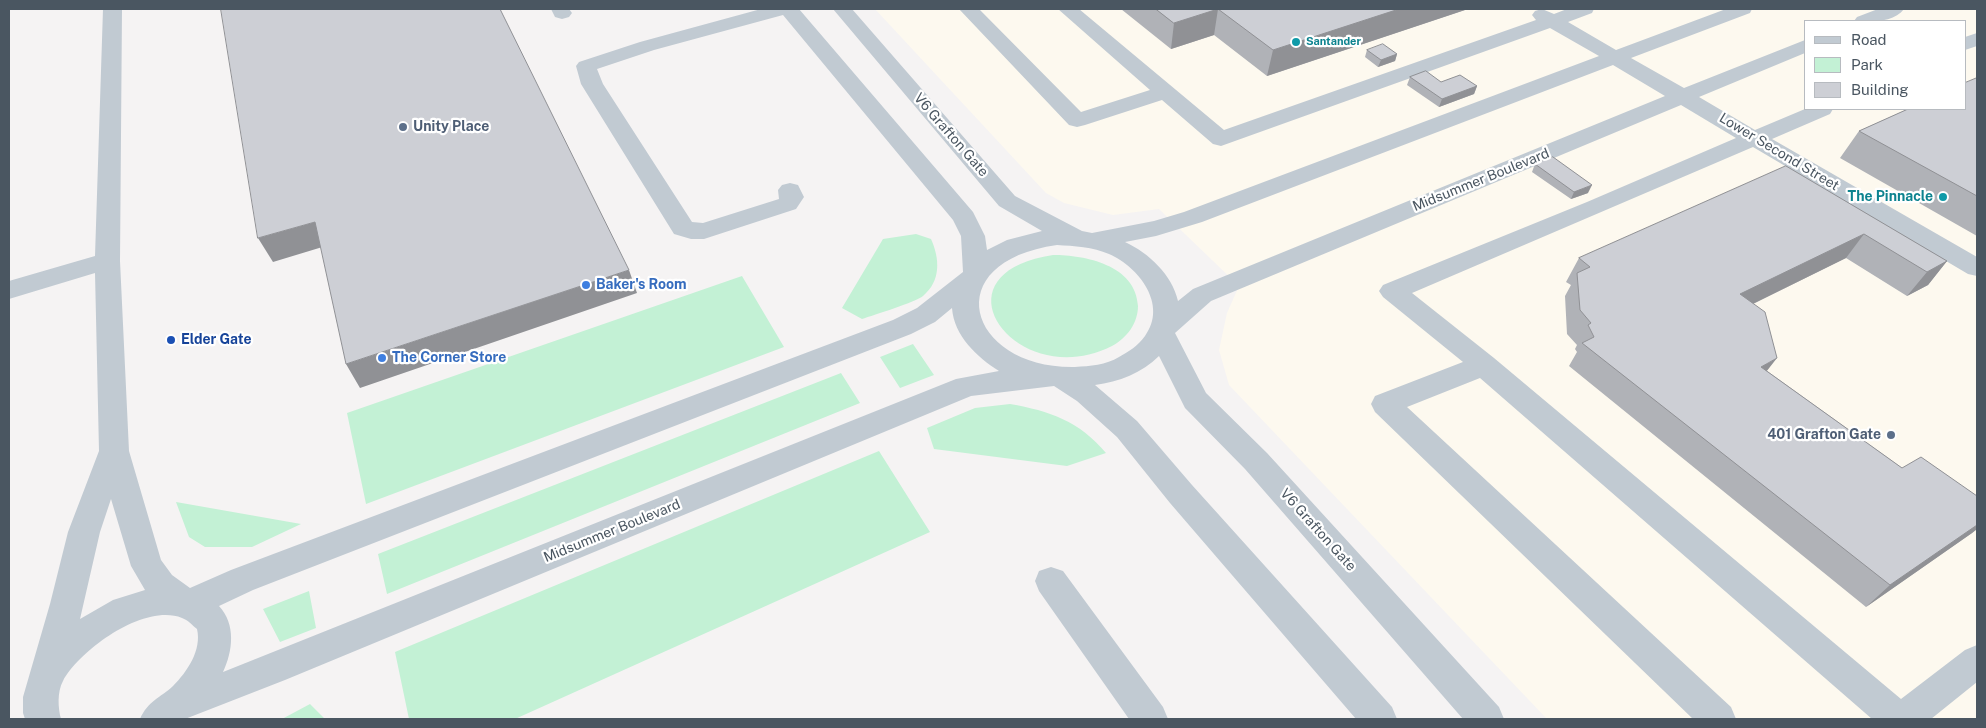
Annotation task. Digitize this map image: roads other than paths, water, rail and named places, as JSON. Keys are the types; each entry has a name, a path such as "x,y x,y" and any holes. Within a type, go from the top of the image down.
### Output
{"street":[{"path":"112,9 107,261 114,451 133,523 147,566 160,585 185,604"},
{"path":"782,9 647,46 586,66 592,84 683,228 692,232 704,231 788,204 792,198 790,190"},
{"path":"789,9 964,217 973,236 974,275 964,301 969,326 987,349 1015,367 1057,377 1087,394 1128,429 1181,494 1379,719"},
{"name":"V6 Grafton Gate","path":"842,9 1007,201 1030,215 1084,240"},
{"path":"968,9 1077,120 1165,92"},
{"path":"1068,9 1221,139 1585,9"},
{"name":"Lower Second Street","path":"1532,9 1977,268"},
{"path":"1084,240 1156,228 1193,216 1743,9"},
{"path":"1866,20 1894,9"},
{"name":"Midsummer Boulevard","path":"1163,330 1202,295 1804,46"},
{"path":"1820,110 1392,291 1484,365 1898,719"},
{"path":"185,604 242,580 902,327 926,315 974,275 987,261 1002,251 1018,244 1047,238 1084,240 1115,248 1129,255 1152,273 1162,289 1168,308 1163,330 1153,347 1140,358 1124,367 1098,375 1057,377"},
{"path":"9,290 107,261"},
{"name":"V6 Grafton Gate","path":"1163,330 1195,400 1256,461 1486,719"},
{"path":"1484,365 1385,404 1718,719"},
{"name":"Midsummer Boulevard","path":"168,714 273,669 966,386 988,382 1057,377"},
{"path":"43,719 41,696 84,532 114,451"},
{"path":"1051,581 1150,719"},
{"path":"47,679 64,654 80,638 117,614 156,602 185,604 201,610 210,620 215,632 214,646 210,663 200,679 168,714"},
{"path":"1904,719 1977,661"}],"place":[{"name":"Santander","path":"1296,42"},
{"name":"Unity Place","path":"403,127"},
{"name":"The Pinnacle","path":"1943,197"},
{"name":"Baker's Room","path":"586,285"},
{"name":"Elder Gate","path":"171,340"},
{"name":"The Corner Store","path":"382,358"},
{"name":"401 Grafton Gate","path":"1891,435"}]}
